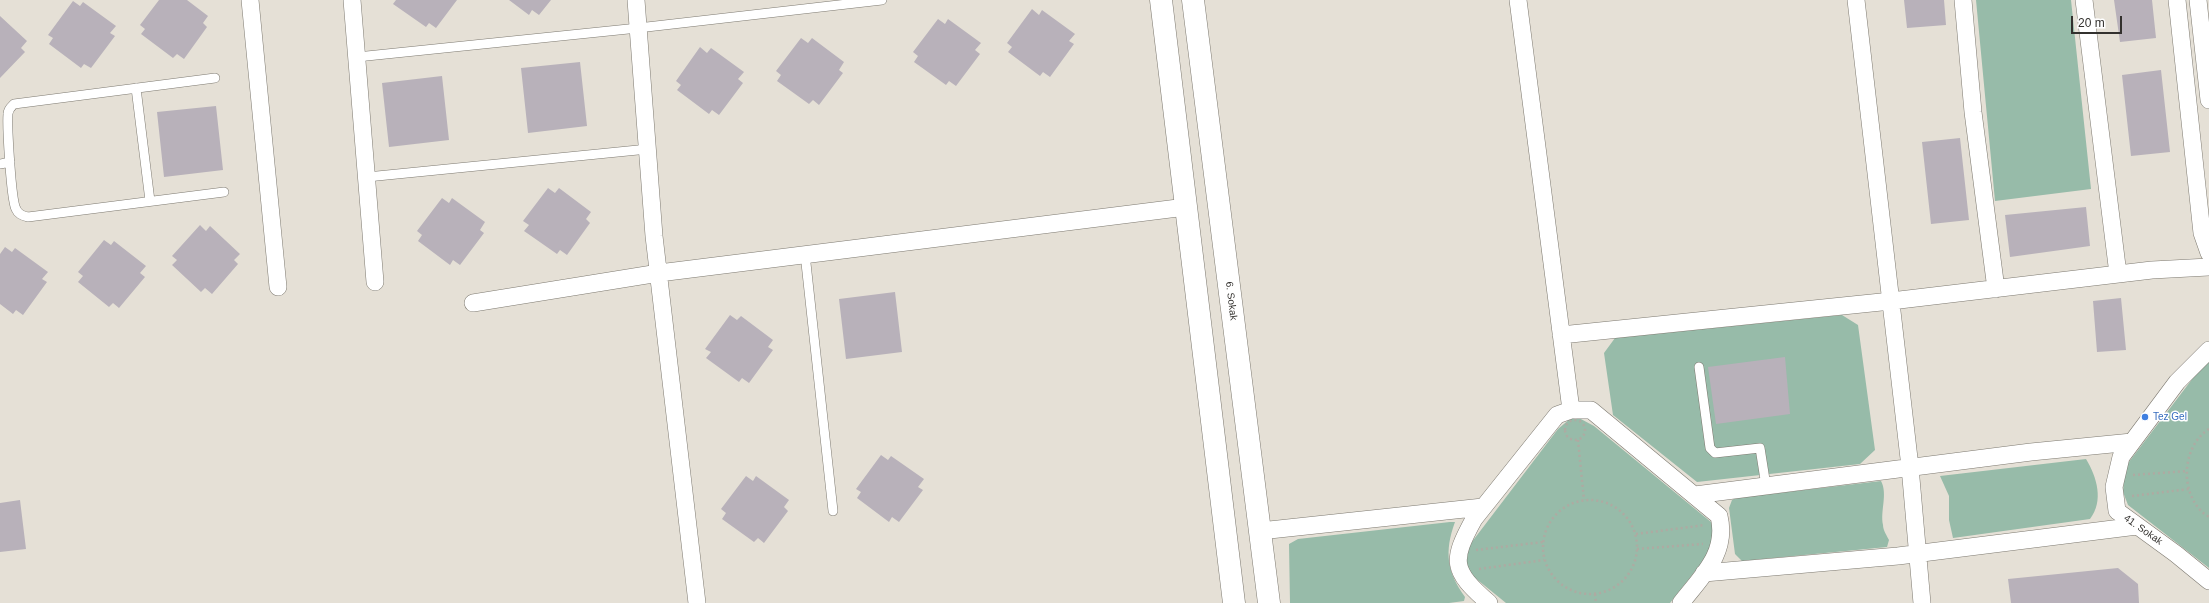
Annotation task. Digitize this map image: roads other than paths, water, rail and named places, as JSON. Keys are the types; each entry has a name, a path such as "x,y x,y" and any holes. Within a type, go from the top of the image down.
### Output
{"street":[{"path":"250,0 278,287"},
{"path":"352,0 375,282"},
{"path":"636,0 659,273 697,603"},
{"path":"1161,0 1234,603"},
{"name":"6. Sokak","path":"1193,0 1269,603"},
{"path":"1518,0 1571,410"},
{"path":"1856,0 1910,467 1922,603"},
{"path":"1963,0 1973,112 1996,289"},
{"path":"2084,0 2118,274"},
{"path":"2177,0 2202,234 2209,253"},
{"path":"2198,0 2209,100"},
{"path":"473,303 659,273 1186,207"},
{"path":"1561,334 1891,301 2118,274 2209,267"},
{"name":"41. Sokak","path":"2209,350 2177,382 2121,457 2114,487 2117,512 2209,581"},
{"path":"1489,603 1461,572 1457,561 1458,552 1468,530 1483,507 1557,416 1571,410 1591,410 1719,516 1722,532 1714,561 1681,603"},
{"path":"1695,495 1910,467 2132,442"},
{"path":"1260,531 1483,507"},
{"path":"1704,574 1918,554 2137,526"}],"lane":[{"path":"357,57 638,28 882,0"},
{"path":"215,78 14,104 10,107 8,115 10,162 14,205 18,212 28,217 224,192"},
{"path":"136,88 150,201"},
{"path":"367,177 648,149"},
{"path":"0,164 10,162"},
{"path":"806,254 833,511"},
{"path":"1699,367 1710,448 1715,453 1760,448 1766,486"}],"place":[{"name":"Tez Gel","path":"2145,417"}]}
